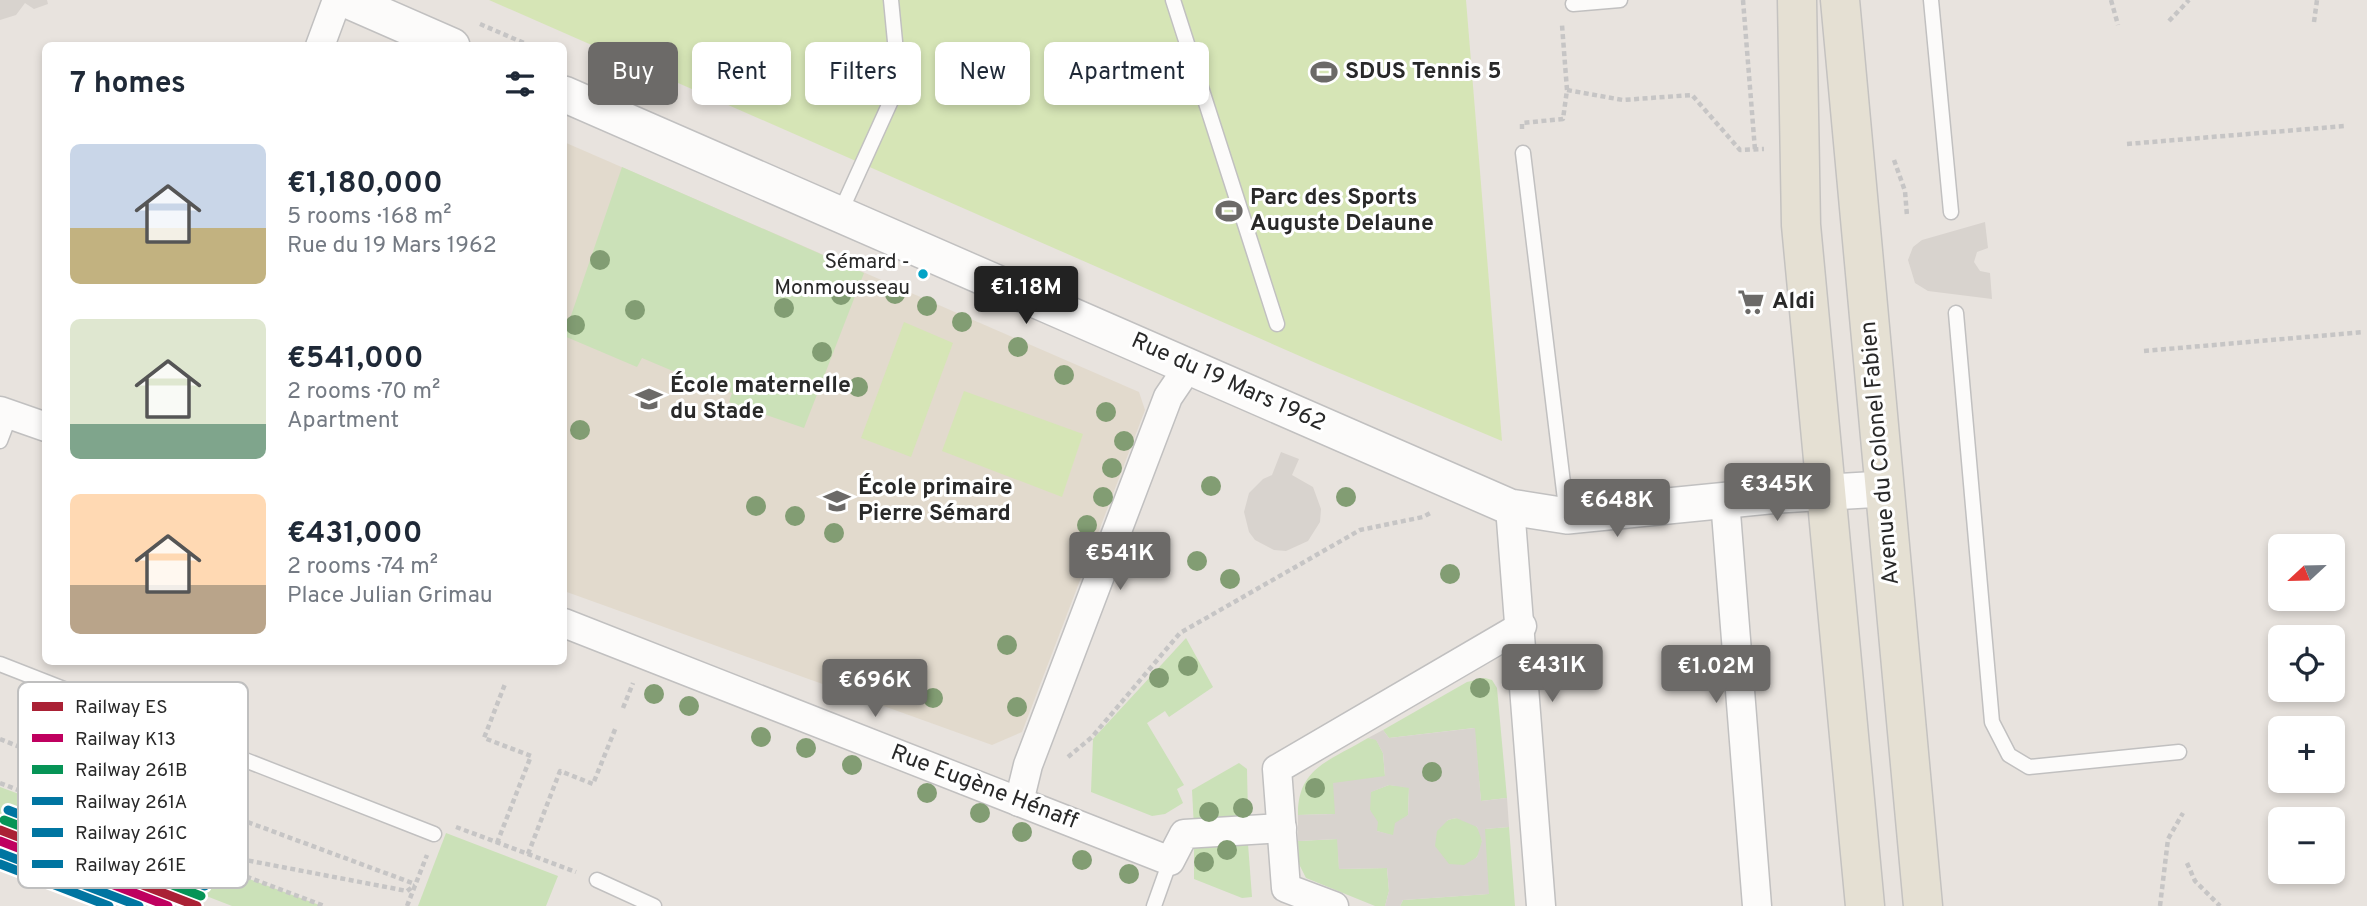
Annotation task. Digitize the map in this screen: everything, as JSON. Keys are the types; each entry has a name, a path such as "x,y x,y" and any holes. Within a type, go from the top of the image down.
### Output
{"main road":[{"path":"1797,0 1801,225 1866,906"},
{"name":"Avenue du Colonel Fabien","path":"1840,0 1923,906"}],"street":[{"path":"321,42 337,0"},
{"path":"347,0 443,42"},
{"name":"Rue du 19 Mars 1962","path":"567,95 1510,507 1567,516 1883,488"},
{"path":"1019,803 1028,765 1168,397 1189,366"},
{"path":"5,413 42,425"},
{"path":"1725,500 1757,906"},
{"path":"1510,507 1522,626 1541,906"},
{"name":"Rue Eugène Hénaff","path":"567,624 1170,861"},
{"path":"1334,906 1286,888 1277,769 1522,626"},
{"path":"1170,861 1184,834 1282,828"}],"lane":[{"path":"840,215 899,83 891,0"},
{"path":"1173,0 1277,324"},
{"path":"1573,4 1620,0"},
{"path":"1931,0 1951,212"},
{"path":"1523,153 1567,516"},
{"path":"1956,313 1992,722 2003,744 2009,755 2029,767 2179,752"},
{"path":"0,441 5,413"},
{"path":"0,664 48,682"},
{"path":"248,757 437,828"},
{"path":"1154,906 1170,861"},
{"path":"597,880 654,906"}],"path":[{"path":"1743,0 1755,150"},
{"path":"2111,0 2118,25"},
{"path":"2169,21 2189,0"},
{"path":"2314,22 2318,0"},
{"path":"1523,153 1521,123 1563,119 1567,90 1561,16"},
{"path":"1567,90 1623,100 1692,95 1740,150 1800,148"},
{"path":"2127,144 2345,126"},
{"path":"1893,156 1905,191 1907,216"},
{"path":"2144,351 2364,332"},
{"path":"1028,765 1055,767 1092,737 1180,633 1360,530 1423,517 1472,490"},
{"path":"497,843 531,756 484,738 505,684"},
{"path":"528,854 559,771 593,784 615,727"},
{"path":"0,739 18,746"},
{"path":"0,783 18,790"},
{"path":"2160,906 2168,839 2183,813"},
{"path":"248,822 415,884"},
{"path":"407,906 437,828 497,843 597,880"},
{"path":"248,861 407,891 415,884"},
{"path":"2187,863 2195,881 2220,906"},
{"path":"248,877 324,906"}],"shaded area":[{"path":"0,0 47,0 48,4 34,9 25,3 16,15 0,20"},
{"name":"École primaire Pierre Sémard","path":"567,143 1139,392 1145,410 1022,732 992,745 567,592"},
{"path":"1985,222 1988,248 1977,252 1974,262 1980,271 1990,273 1992,299 1928,291 1915,283 1908,260 1913,247 1922,240"},
{"path":"1281,452 1299,459 1292,475 1313,487 1321,509 1320,522 1308,541 1286,551 1274,550 1255,540 1249,532 1244,512 1249,493 1263,479 1272,475"},
{"path":"1475,728 1481,801 1507,798 1509,827 1485,829 1489,894 1403,900 1400,906 1385,906 1389,891 1387,868 1339,869 1337,839 1298,841 1298,815 1335,814 1333,783 1385,776 1383,753 1376,740 1368,738 1383,730 1389,738","holes":["1389,785 1409,788 1408,815 1395,823 1393,835 1377,831 1378,822 1370,810 1371,792","1456,818 1477,827 1482,841 1477,857 1464,865 1449,864 1435,846 1437,831 1448,820"]}],"green space":[{"name":"Parc des Sports Auguste Delaune","path":"489,0 1466,0 1502,441 1318,364 728,105 791,105 791,42 692,42 692,89 678,83 678,42 588,43"},
{"path":"622,167 864,273 804,428 729,402 732,393 720,388 718,390 642,358 637,367 567,337 567,327"},
{"path":"904,322 953,343 911,457 861,438"},
{"path":"964,391 1083,434 1062,497 942,451"},
{"path":"1186,638 1213,687 1169,717 1165,711 1147,723 1184,785 1177,789 1183,803 1165,814 1152,816 1091,792 1093,739"},
{"path":"1485,678 1492,680 1497,688 1507,798 1481,801 1474,728 1389,738 1383,730 1467,682"},
{"path":"1368,738 1376,739 1383,753 1385,776 1335,814 1298,815 1299,799 1310,775 1330,759"},
{"path":"1239,763 1247,769 1248,816 1194,828 1192,790"},
{"path":"1389,785 1409,787 1408,815 1393,836 1377,831 1370,810 1370,792"},
{"path":"0,787 18,794 18,823 0,816"},
{"path":"1458,818 1475,825 1482,842 1475,859 1458,866 1441,859 1434,842 1441,825"},
{"path":"1509,827 1515,906 1400,906 1403,900 1488,894 1484,829"},
{"path":"446,833 558,876 546,906 418,906"},
{"path":"1194,839 1248,844 1252,897 1242,898 1194,879"},
{"path":"1338,839 1339,869 1387,868 1389,891 1385,906 1375,906 1306,878 1299,864 1298,841"},
{"path":"248,879 322,906 232,906 186,888 248,888"}],"rail line":[{"name":"261C","path":"8,810 18,814"},
{"name":"261B","path":"4,820 18,825"},
{"name":"ES","path":"0,830 18,837"},
{"name":"K13","path":"0,841 18,848"},
{"name":"261A","path":"0,853 18,860"},
{"name":"261E","path":"0,864 18,871"},
{"name":"261E","path":"62,888 109,906"},
{"name":"261A","path":"92,888 139,906"},
{"name":"K13","path":"121,888 168,906"},
{"name":"ES","path":"150,888 197,906"},
{"name":"261B","path":"180,888 201,896"}],"place":[{"name":"SDUS Tennis 5","path":"1324,72"},
{"name":"Parc des Sports Auguste Delaune","path":"1229,211"},
{"name":"Sémard - Monmousseau","path":"923,274"},
{"name":"Aldi","path":"1751,302"},
{"name":"École maternelle du Stade","path":"649,399"},
{"name":"École primaire Pierre Sémard","path":"837,501"}]}
